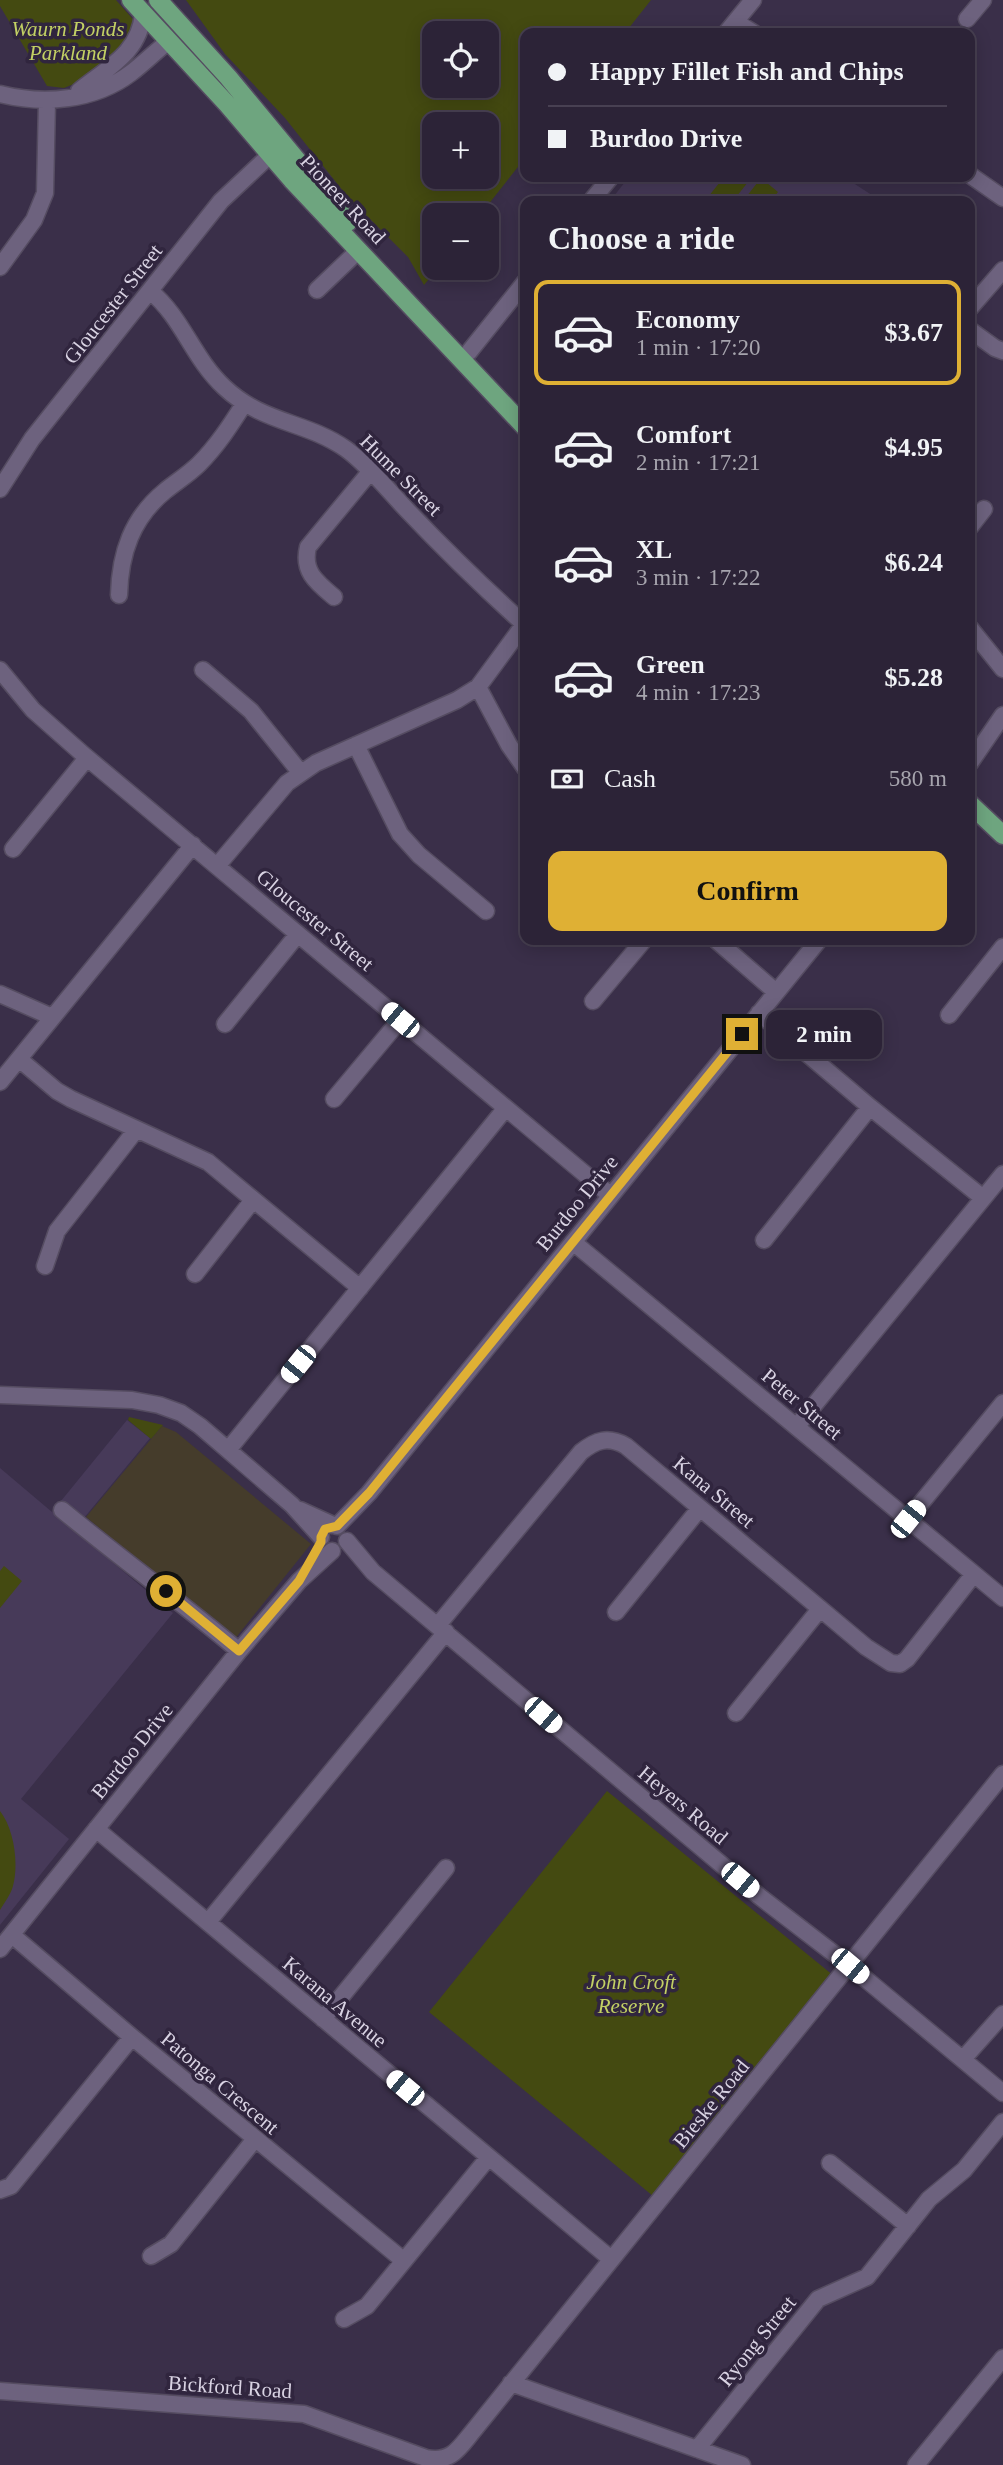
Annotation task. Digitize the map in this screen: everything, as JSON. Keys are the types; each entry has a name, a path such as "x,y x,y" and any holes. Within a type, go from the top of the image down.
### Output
{"main road":[{"name":"Pioneer Road","path":"158,0 228,78 276,149"},
{"name":"Pioneer Road","path":"137,6 227,104 276,149 363,247 466,356 520,406"},
{"path":"165,37 179,23"},
{"name":"Pioneer Road","path":"466,356 520,421"},
{"path":"975,810 985,821"},
{"path":"975,814 1003,835"}],"street":[{"path":"731,27 753,0"},
{"path":"967,19 982,0"},
{"path":"75,97 125,56 140,32 137,6"},
{"path":"0,94 30,101 47,101 75,97 112,85 165,37"},
{"path":"0,266 34,220 45,193 47,101"},
{"name":"Gloucester Street","path":"0,489 32,439 221,201 276,149"},
{"path":"975,179 1003,198"},
{"path":"595,196 607,182"},
{"path":"317,289 363,247"},
{"path":"975,302 1003,270"},
{"path":"466,356 520,288"},
{"name":"Hume Street","path":"150,291 173,313 191,347 213,376 244,404 349,451 474,579 520,619"},
{"path":"975,334 1003,351"},
{"path":"119,595 123,555 138,521 163,492 197,466 224,436 244,404"},
{"path":"334,597 307,569 308,547 370,472"},
{"path":"975,521 985,509"},
{"path":"217,866 287,783 300,772 457,700 478,687 520,630"},
{"path":"975,634 1003,669"},
{"name":"Gloucester Street","path":"0,670 33,710 87,758 611,1195"},
{"path":"203,670 251,711 300,772"},
{"path":"478,687 520,761"},
{"path":"975,746 998,721"},
{"path":"975,756 998,721"},
{"path":"356,745 400,834 419,855 486,911"},
{"path":"13,849 87,758"},
{"path":"0,1082 193,845"},
{"path":"225,1024 298,934"},
{"path":"593,1001 640,945"},
{"path":"722,945 776,992"},
{"name":"Burdoo Drive","path":"0,1949 239,1651 299,1581 815,945"},
{"path":"949,1015 1003,947"},
{"path":"0,994 52,1017"},
{"path":"759,1013 983,1198"},
{"path":"334,1099 400,1020"},
{"path":"19,1059 71,1099 208,1162 360,1288"},
{"path":"764,1240 870,1107"},
{"path":"225,1448 360,1288 505,1109"},
{"path":"45,1266 57,1231 136,1130"},
{"path":"797,1426 1003,1174"},
{"path":"195,1274 253,1200"},
{"name":"Peter Street","path":"573,1242 1003,1598"},
{"name":"Heyers Road","path":"0,1395 58,1398 157,1412 178,1420 225,1448 749,1888 850,1966 1003,2092"},
{"path":"908,1519 1003,1403"},
{"name":"Kana Street","path":"208,1922 581,1452 591,1444 604,1439 617,1440 626,1446 820,1609 891,1663 900,1664 907,1659 974,1574"},
{"path":"616,1612 701,1508"},
{"path":"62,1510 126,1564 166,1591 239,1651"},
{"path":"736,1713 820,1609"},
{"name":"Bieske Road","path":"449,2457 474,2430 1003,1774"},
{"name":"Karana Avenue","path":"96,1829 611,2259"},
{"path":"323,2019 446,1868"},
{"name":"Patonga Crescent","path":"12,1934 255,2140 403,2260"},
{"path":"963,2059 1003,2014"},
{"path":"0,2190 11,2186 132,2037"},
{"name":"Ryong Street","path":"697,2449 818,2299 867,2277 929,2199 964,2170 1003,2122"},
{"path":"151,2256 171,2244 255,2140"},
{"path":"344,2319 367,2306 488,2158"},
{"path":"830,2163 908,2226"},
{"path":"916,2465 1003,2358"},
{"path":"511,2383 742,2465"},
{"name":"Bickford Road","path":"0,2391 304,2414 426,2458 439,2460 449,2457"}],"shaded area":[{"path":"625,182 852,182 873,196 614,196"},
{"path":"127,1420 150,1438 74,1530 173,1613 21,1799 69,1839 0,1925 0,1468 52,1512"},
{"path":"162,1426 176,1432 311,1544 234,1640 86,1517"}],"green space":[{"name":"Waurn Ponds Parkland","path":"0,0 116,0 138,25 124,52 86,79 64,88 47,86 0,6"},
{"path":"186,0 651,0 629,28 520,28 520,164 489,203 422,203 422,280 428,280 424,285 408,257 347,196 285,118 225,54"},
{"path":"720,182 748,182 737,196 709,196"},
{"path":"758,182 766,182 778,192 775,196 747,196"},
{"path":"129,1417 163,1425 151,1439 128,1420"},
{"path":"4,1566 22,1581 0,1608 0,1571"},
{"name":"John Croft Reserve","path":"607,1791 834,1976 653,2196 429,2012"},
{"path":"0,1811 12,1837 15,1877 12,1889 0,1910"}],"route":[{"path":"166,1591 239,1651 299,1581 321,1542 322,1532 329,1526 337,1526 369,1493 742,1034"}]}
